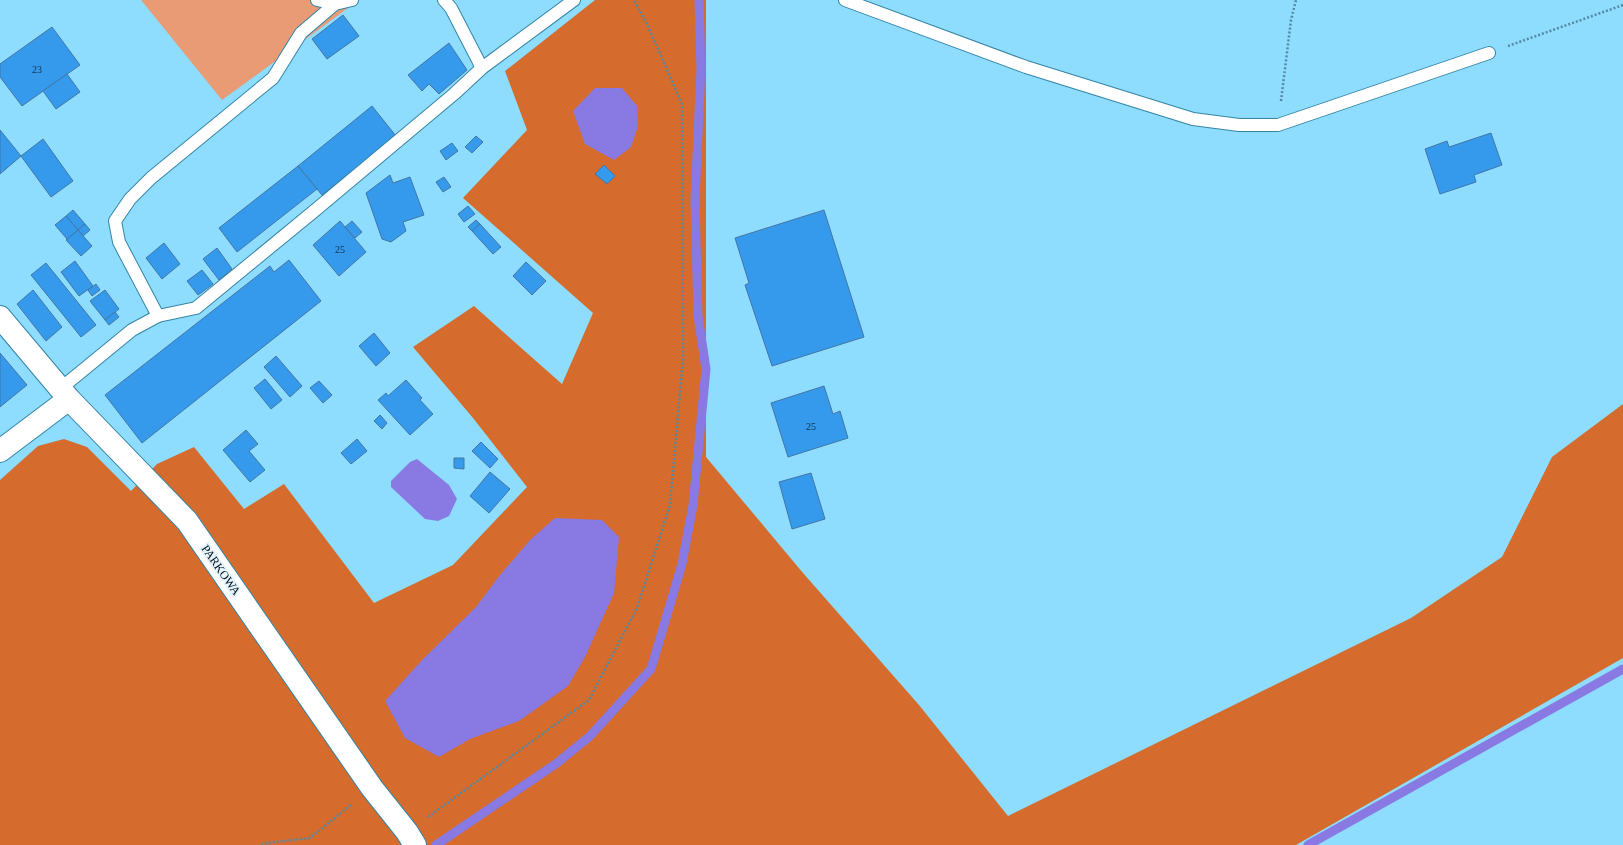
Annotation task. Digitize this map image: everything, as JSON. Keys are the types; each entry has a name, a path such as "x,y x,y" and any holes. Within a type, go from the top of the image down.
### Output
{"street":[{"name":"PARKOWA","path":"0,317 64,394 187,522 372,788 411,839"},
{"path":"0,451 64,394"}],"lane":[{"path":"317,0 335,4 352,0"},
{"path":"444,0 451,8 482,68"},
{"path":"64,394 132,330 158,316 196,308 454,94 482,68 574,0"},
{"path":"845,0 1026,67 1193,119 1238,125 1278,125 1489,53"},
{"path":"158,316 119,242 115,221 130,200 151,178 273,78 302,33 335,4"}],"path":[{"path":"411,839 589,700 638,608 670,505 683,359 682,104 647,24 634,0"},
{"path":"1278,125 1296,0"},
{"path":"1489,53 1623,5"},
{"path":"261,845 266,842 310,838 372,788"}],"shaded area":[{"path":"141,0 359,0 222,100"},
{"path":"595,0 706,0 706,457 803,573 919,705 1008,816 1411,618 1502,557 1552,457 1623,404 1623,658 1296,845 0,845 0,480 38,446 64,439 87,447 131,491 157,464 194,447 244,509 284,484 374,603 453,565 527,487 473,418 413,347 474,306 562,384 593,313 463,198 527,130 505,71"},
{"path":"595,88 622,88 637,106 638,126 631,147 614,160 585,144 573,111"},
{"path":"417,459 449,485 457,499 449,516 438,521 425,519 391,487 391,481 410,462"},
{"path":"555,518 602,520 619,537 614,593 585,657 568,686 519,721 470,739 439,757 405,738 385,701 422,660 476,607 500,575 530,540"}],"building":[{"path":"343,15 359,36 327,59 312,39"},
{"path":"52,27 80,65 22,106 0,77 0,64"},
{"path":"449,43 467,70 439,94 429,84 422,91 408,75"},
{"path":"67,74 80,92 56,109 43,91"},
{"path":"372,106 396,136 322,195 298,166"},
{"path":"0,130 21,156 0,174"},
{"path":"1491,133 1502,165 1474,175 1476,182 1440,194 1425,149 1447,141 1449,147"},
{"path":"476,136 483,142 472,153 465,147"},
{"path":"43,139 73,181 51,197 21,156"},
{"path":"452,143 458,151 446,160 440,151"},
{"path":"604,165 615,176 607,184 595,174"},
{"path":"298,166 317,189 237,252 219,228"},
{"path":"390,175 393,183 410,177 424,215 403,222 406,231 391,242 382,239 366,193"},
{"path":"444,177 451,187 443,192 436,182"},
{"path":"468,206 475,214 464,222 458,214"},
{"path":"73,210 85,224 78,230 66,216"},
{"path":"824,210 864,337 772,366 745,285 749,283 735,238"},
{"path":"66,216 78,230 67,239 55,225"},
{"path":"476,220 480,224 472,231 468,227"},
{"path":"340,221 366,252 339,276 313,245"},
{"path":"352,221 362,232 355,238 345,227"},
{"path":"85,224 90,230 83,236 78,230"},
{"path":"480,224 501,247 493,254 472,231"},
{"path":"78,230 92,246 81,256 66,240"},
{"path":"164,243 180,264 162,279 146,258"},
{"path":"217,248 232,269 219,280 203,259"},
{"path":"289,260 321,301 142,443 105,395 270,266 274,272"},
{"path":"75,261 93,286 79,296 61,272"},
{"path":"526,262 546,281 532,295 513,276"},
{"path":"46,263 96,325 81,337 31,275"},
{"path":"202,270 213,284 198,295 187,281"},
{"path":"96,284 100,290 92,296 88,290"},
{"path":"33,290 62,327 46,341 17,304"},
{"path":"105,290 119,309 105,320 90,301"},
{"path":"115,312 119,317 109,325 105,320"},
{"path":"374,333 390,353 376,366 359,346"},
{"path":"0,353 27,385 0,407"},
{"path":"276,356 302,386 290,397 264,367"},
{"path":"265,379 282,400 271,409 254,388"},
{"path":"406,380 422,398 420,400 433,414 410,435 378,400 386,393 388,396"},
{"path":"319,381 332,395 323,403 310,388"},
{"path":"824,386 833,414 840,411 848,438 788,457 771,403"},
{"path":"380,415 387,423 382,429 374,421"},
{"path":"246,430 258,444 249,451 265,470 250,482 223,450"},
{"path":"357,439 367,451 351,464 341,453"},
{"path":"481,442 498,459 490,468 472,451"},
{"path":"454,458 464,458 464,469 454,468"},
{"path":"490,472 510,489 489,513 470,496"},
{"path":"811,473 825,519 792,529 779,482"}],"waterway":[{"path":"436,845 557,763 590,736 651,669 682,564 693,505 706,369 698,316 695,199 701,69 699,0"},
{"path":"1308,845 1623,669"}]}
